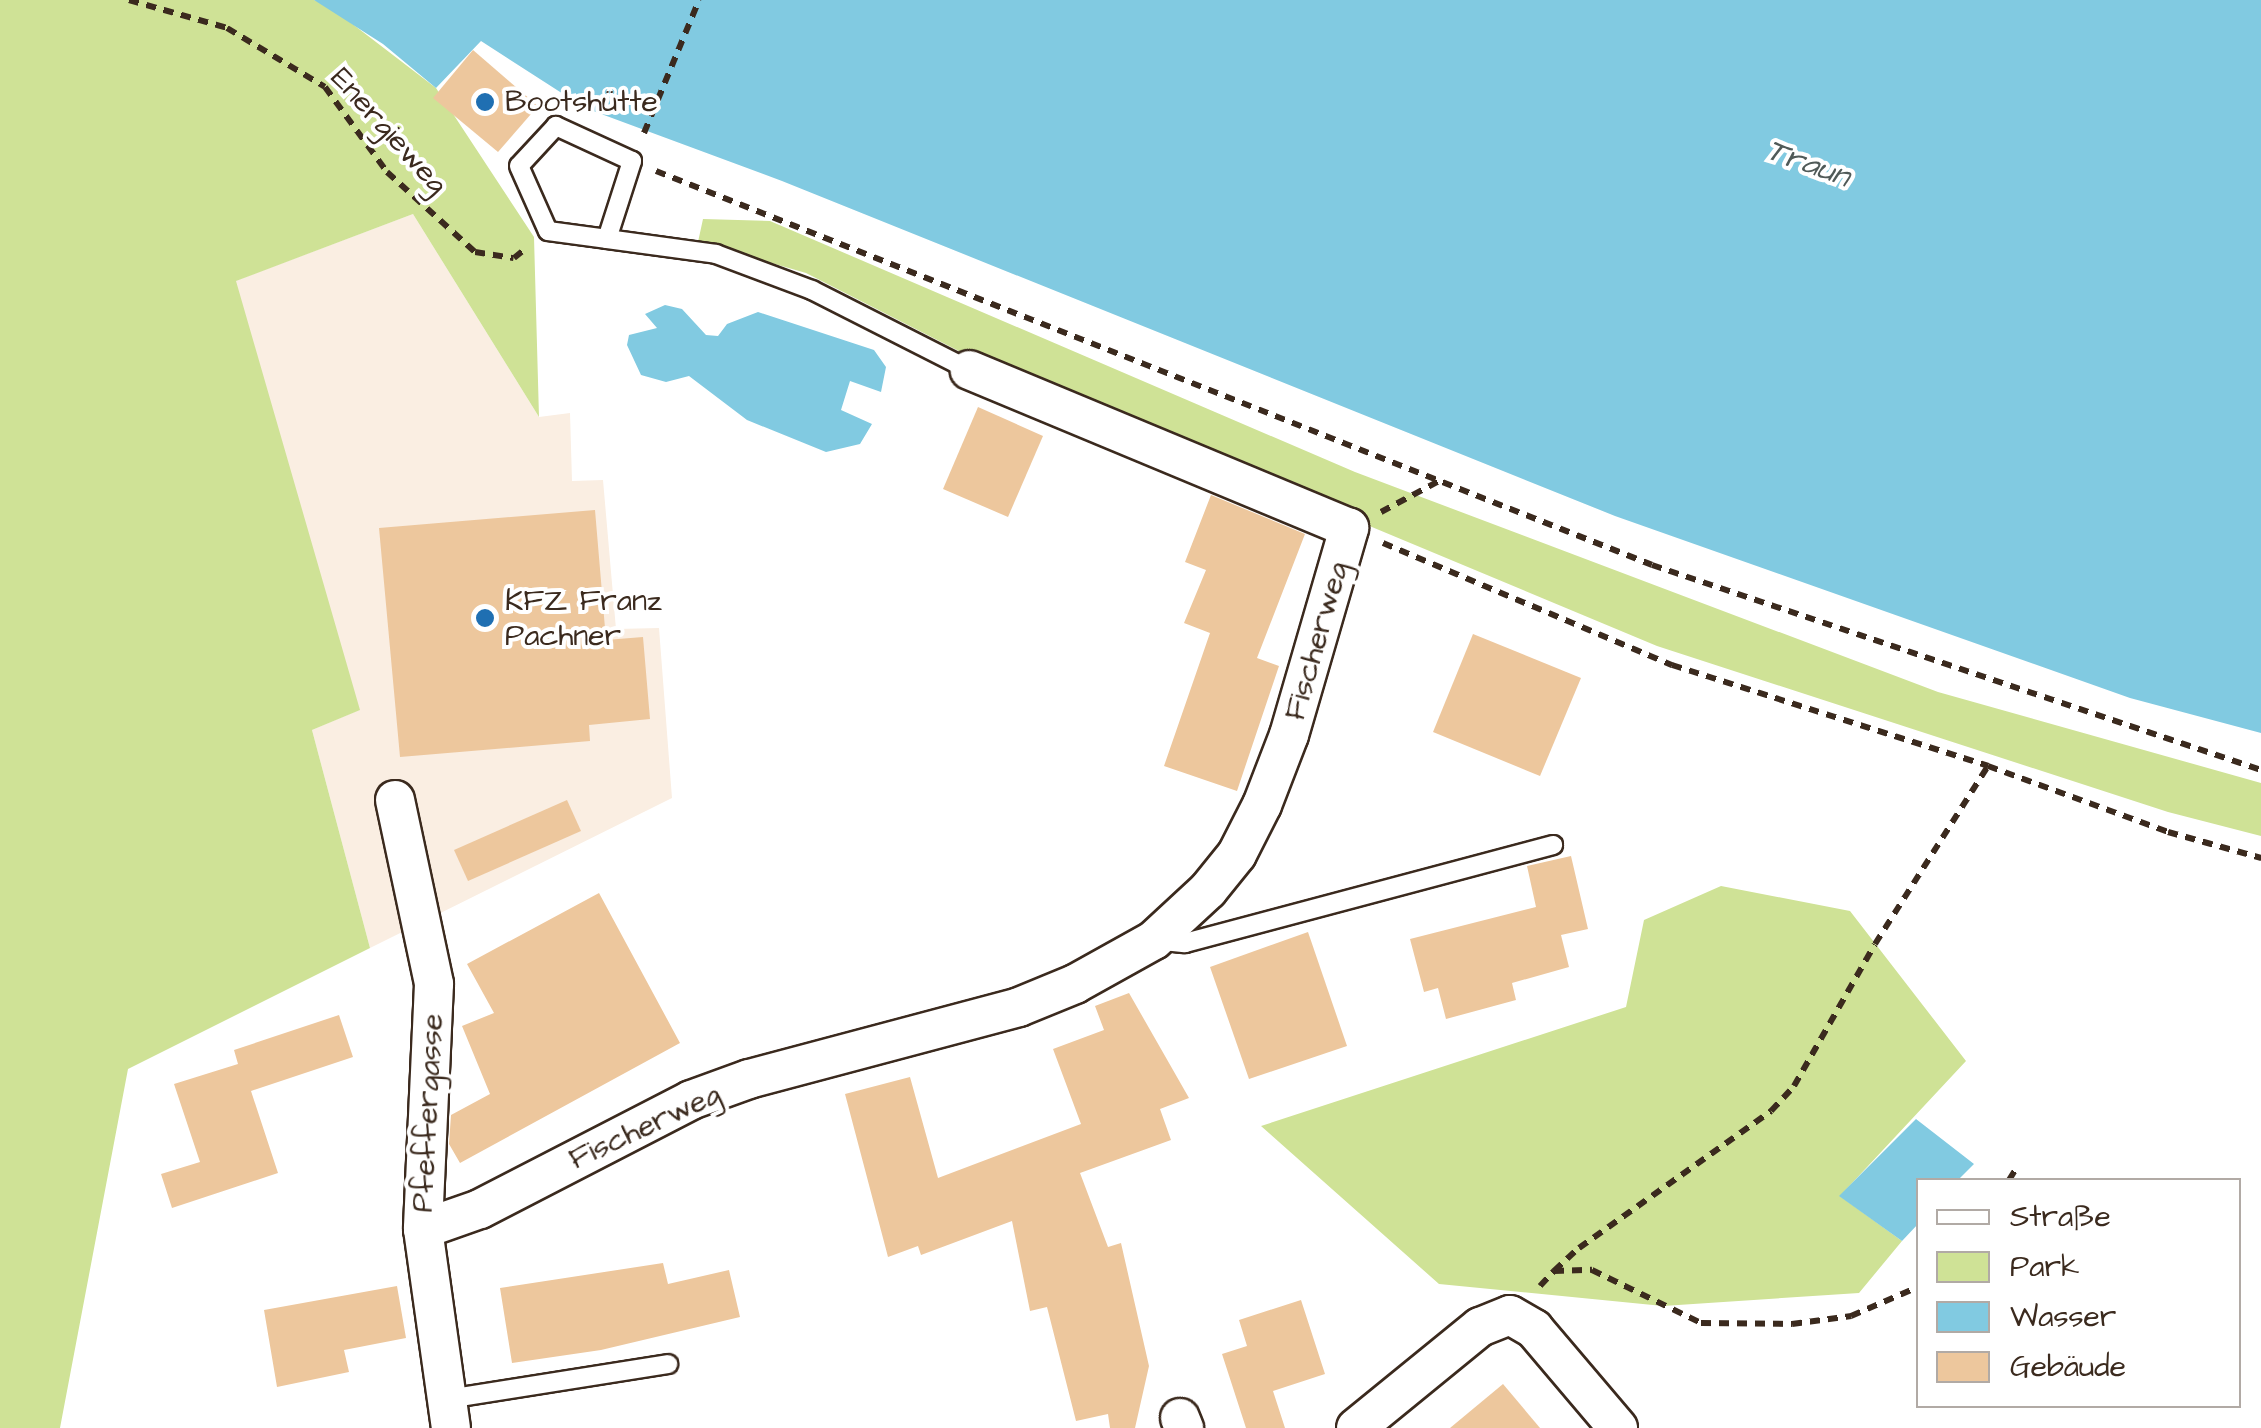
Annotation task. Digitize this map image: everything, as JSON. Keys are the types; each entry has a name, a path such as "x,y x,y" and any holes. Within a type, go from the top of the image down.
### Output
{"street":[{"name":"Fischerweg","path":"423,1228 480,1209 691,1100 749,1080 1019,1006 1075,984 1154,940 1208,890 1236,854 1262,806 1289,734 1349,528 970,370"},
{"name":"Pfeffergasse","path":"395,800 434,984 423,1228 449,1413"},
{"path":"1356,1428 1480,1327 1510,1316 1534,1329 1618,1428"}],"lane":[{"path":"607,239 632,161 556,126 519,166 548,231 716,254 812,290 970,370"},
{"name":"Fischerweg","path":"1154,940 1184,943 1553,845"},
{"path":"449,1413 668,1364"}],"path":[{"name":"Energieweg","path":"129,0 227,28 325,86 387,172 475,252 514,258 548,231"},
{"path":"699,0 632,161 1652,565 2261,770"},
{"path":"1349,528 1439,481"},
{"path":"1349,528 1672,665 1988,766 2168,832 2261,858"},
{"path":"1510,1316 1579,1248 1771,1111 1794,1086 1875,944 1988,766"},
{"path":"2010,1178 2017,1166"},
{"path":"1554,1271 1592,1270 1701,1323 1792,1324 1851,1316 1916,1288"}],"shaded area":[{"path":"413,214 539,417 570,413 572,481 603,480 616,629 659,628 672,798 370,948 312,730 359,710 235,281"}],"green space":[{"path":"0,0 314,0 329,6 436,88 534,237 539,417 413,214 236,281 360,710 312,730 370,948 128,1069 60,1428 0,1428"},
{"path":"703,219 770,221 1355,472 1938,692 2261,783 2261,836 2168,812 1657,646 998,371 806,273 698,242"},
{"path":"1721,886 1850,911 1966,1061 1840,1196 1902,1241 1859,1293 1663,1306 1439,1284 1261,1126 1626,1007 1644,920"}],"water":[{"name":"Traun","path":"314,0 2261,0 2261,733 2130,698 1615,516 782,181 585,108 481,41 436,88 383,44"},
{"path":"665,305 682,309 706,335 718,336 727,324 758,312 874,350 886,367 881,392 850,381 841,410 872,424 860,444 826,452 747,420 689,376 666,382 641,375 627,345 629,335 657,328 645,314"},
{"path":"1916,1119 1974,1164 1960,1178 1916,1178 1916,1226 1902,1241 1839,1196"}],"building":[{"name":"Bootshütte","path":"473,50 538,106 498,152 433,98"},
{"path":"978,407 1043,436 1008,517 943,489"},
{"path":"1211,495 1305,534 1257,658 1279,666 1237,791 1164,766 1210,633 1184,623 1206,570 1185,562"},
{"name":"KFZ Franz Pachner","path":"595,510 606,640 643,637 650,719 589,725 590,741 400,757 379,528"},
{"path":"1473,634 1581,678 1540,776 1433,732"},
{"path":"567,800 581,831 468,881 454,850"},
{"path":"1571,856 1588,929 1561,935 1569,967 1512,983 1516,1000 1446,1019 1438,988 1424,992 1410,939 1536,907 1527,866"},
{"path":"599,893 680,1043 460,1163 449,1144 451,1115 490,1094 462,1026 494,1013 467,964"},
{"path":"1308,932 1347,1046 1249,1079 1210,967"},
{"path":"1129,993 1189,1098 1160,1109 1171,1140 1080,1173 1108,1247 1121,1243 1149,1366 1135,1428 1110,1428 1108,1414 1076,1421 1047,1307 1030,1311 1012,1221 921,1255 918,1246 888,1257 845,1094 910,1077 938,1178 1081,1124 1053,1049 1104,1030 1095,1006"},
{"path":"339,1015 353,1057 251,1091 278,1173 172,1208 161,1174 200,1162 174,1084 238,1064 234,1050"},
{"path":"663,1263 668,1284 729,1270 740,1317 601,1350 512,1363 500,1288"},
{"path":"397,1286 406,1338 344,1350 349,1372 277,1387 264,1310"},
{"path":"1301,1300 1325,1374 1273,1391 1285,1428 1246,1428 1222,1354 1247,1346 1239,1320"},
{"path":"1503,1384 1540,1428 1450,1428"}],"place":[{"name":"Bootshütte","path":"485,102"},
{"name":"KFZ Franz Pachner","path":"485,618"}]}
